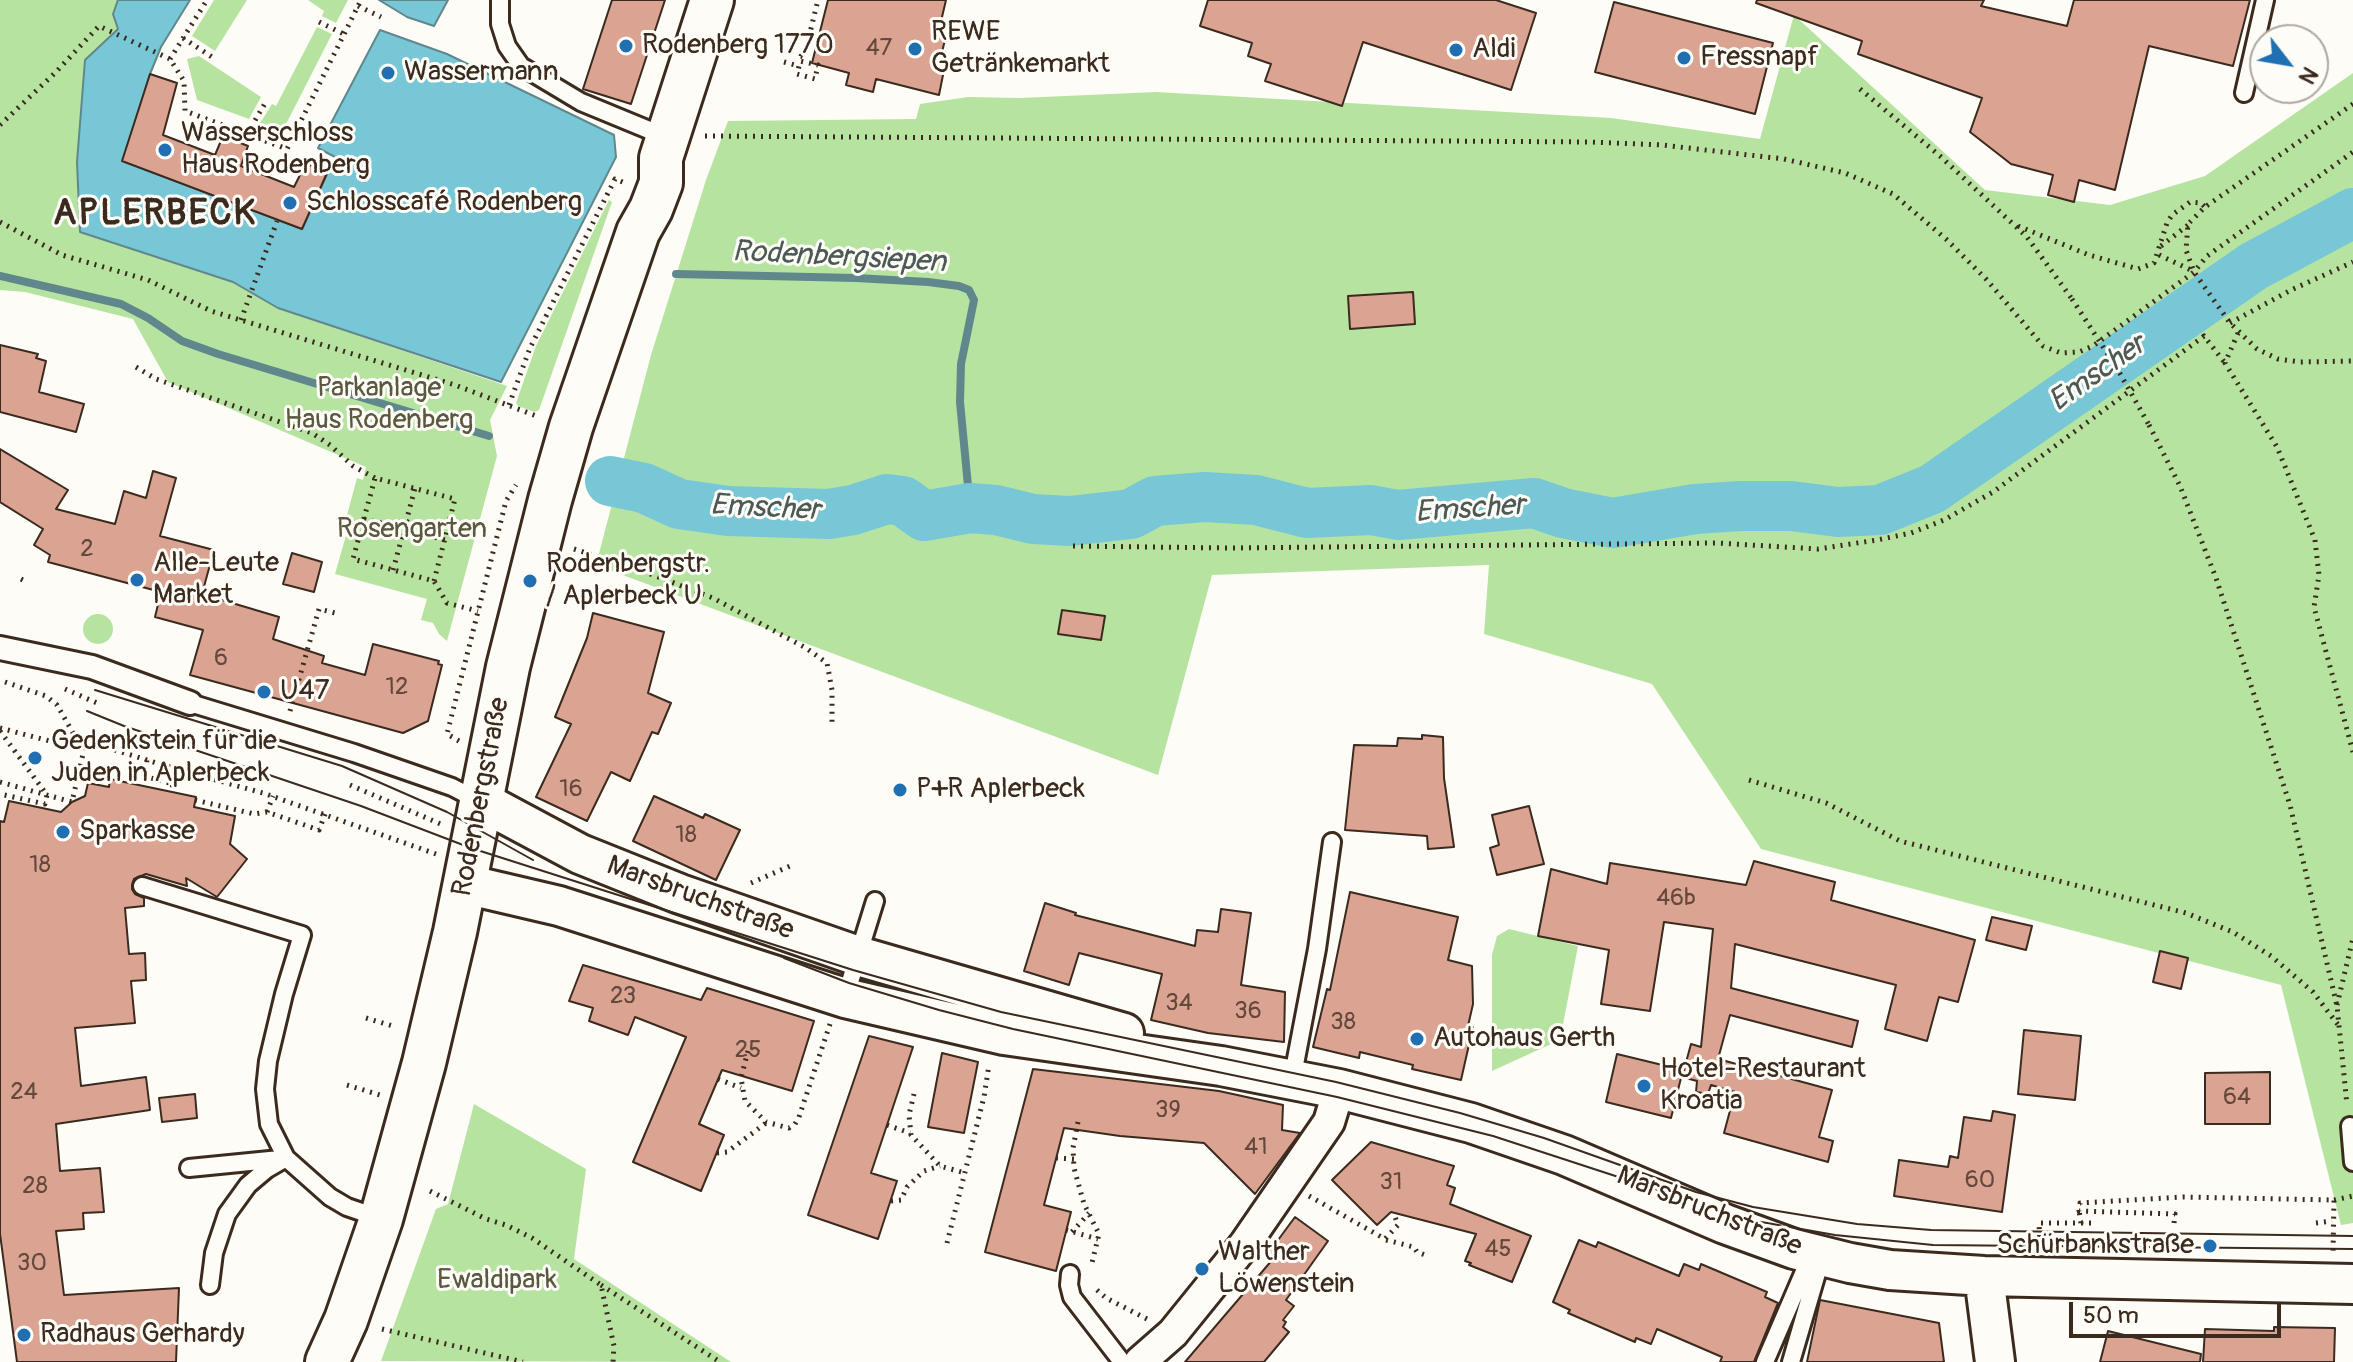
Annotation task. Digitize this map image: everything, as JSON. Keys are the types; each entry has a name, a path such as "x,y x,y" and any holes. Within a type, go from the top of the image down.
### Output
{"main road":[{"name":"Rodenbergstraße","path":"327,1362 346,1320 381,1219 424,1063 451,869 466,794 508,667 571,427 638,232 679,144 712,0"}],"street":[{"path":"0,648 92,667 190,703"},
{"name":"Marsbruchstraße","path":"466,794 580,854 631,876 858,956 1104,1026 1221,1066"},
{"name":"Marsbruchstraße","path":"451,869 842,997 995,1033 1221,1066 1339,1089 1471,1123 1534,1143 1610,1173 1725,1224 1817,1255 1890,1270 1984,1276 2343,1272"},
{"path":"1140,1362 1173,1333 1219,1279 1289,1183 1329,1122 1339,1089"},
{"path":"1984,1276 1995,1362"}],"lane":[{"path":"500,0 500,24 507,46 521,66 581,102 679,144"},
{"path":"2244,93 2265,0"},
{"name":"Marsbruchstraße","path":"190,703 284,731 466,794"},
{"path":"1292,1080 1317,949 1332,842"},
{"path":"142,886 302,935 268,1061 265,1089 269,1124 286,1158 330,1197 347,1207 381,1219"},
{"path":"842,997 875,901"},
{"path":"2350,1126 2353,1162"},
{"path":"189,1168 286,1158"},
{"path":"210,1285 214,1253 227,1214 248,1185 286,1158"},
{"path":"1765,1362 1817,1255"},
{"path":"1791,1362 1817,1255"},
{"path":"1070,1274 1072,1297 1122,1362"}],"path":[{"path":"166,57 183,38 207,0"},
{"path":"784,62 799,66 797,74 815,79 818,65 800,61 801,56 804,57 818,0"},
{"path":"0,125 99,26 166,57 184,81 185,111 287,149 359,3 381,17"},
{"path":"949,21 972,27 985,26"},
{"path":"319,22 344,34"},
{"path":"183,38 212,57"},
{"path":"1860,89 1940,156 2027,237 2118,370 2180,486 2251,680 2290,805 2337,1006 2350,1126"},
{"path":"247,134 267,100"},
{"path":"2161,246 2205,207 2353,104"},
{"path":"679,144 1590,142 1662,145 1784,159 1845,173 1893,194 1946,239 1986,279 2043,346 2061,353 2079,352 2093,346 2194,272 2207,256 2353,152"},
{"path":"509,405 530,348 615,179 626,183"},
{"path":"2013,224 2128,267 2147,267 2159,255 2172,215 2190,202 2201,203 2205,207"},
{"path":"241,320 277,221"},
{"path":"0,222 62,255 148,280 211,311 455,385 543,418"},
{"path":"2188,224 2186,250 2194,272 2238,333 2257,349 2278,359 2300,362 2353,361"},
{"path":"2159,255 2194,272"},
{"path":"2230,323 2291,290 2353,262"},
{"path":"2225,363 2238,333"},
{"path":"1073,546 1260,548 1717,543 1818,549 1877,540 1911,533 1944,520 1993,492 2204,336 2225,363 2277,447 2315,540 2319,575 2314,607 2353,752"},
{"path":"136,367 156,379 312,433 353,466 375,478 455,499 434,581"},
{"path":"375,478 353,559 434,581 447,603 478,611"},
{"path":"466,794 463,742 447,734 506,501 518,483"},
{"path":"406,522 415,488"},
{"path":"364,519 397,527"},
{"path":"397,527 406,522"},
{"path":"402,537 409,536 412,531 406,522"},
{"path":"397,527 402,537"},
{"path":"412,531 445,540"},
{"path":"393,570 402,537"},
{"path":"574,549 713,598 806,648 827,663 832,690 832,725"},
{"path":"284,731 319,609 339,614"},
{"path":"5,682 46,696 57,705 76,738"},
{"path":"55,685 97,703"},
{"path":"0,730 61,744 76,738 273,796 325,814 451,869"},
{"path":"0,730 47,795 45,804 0,794"},
{"path":"0,782 72,802 86,741"},
{"path":"147,760 144,776 173,784 171,792"},
{"path":"77,775 110,782"},
{"path":"1749,780 1826,803 1900,841 2198,918 2233,932 2271,956 2313,992 2339,1027"},
{"path":"350,785 444,825"},
{"path":"267,812 273,796"},
{"path":"195,800 254,814 267,812 319,830 325,814"},
{"path":"740,888 790,866"},
{"path":"2337,1006 2353,938"},
{"path":"748,1051 742,1065 741,1088 749,1107 766,1122 789,1128 795,1124 842,997"},
{"path":"393,1038 399,1012"},
{"path":"366,1018 396,1027"},
{"path":"947,1243 984,1097 995,1033"},
{"path":"718,1079 741,1088"},
{"path":"376,1109 383,1080"},
{"path":"347,1085 380,1095"},
{"path":"910,1133 909,1115 914,1094"},
{"path":"717,1153 727,1152 766,1122"},
{"path":"1078,1122 1074,1159 1078,1187 1097,1226 1098,1239 1089,1276"},
{"path":"887,1125 910,1133 940,1166 965,1173"},
{"path":"1056,1158 1074,1159"},
{"path":"891,1201 901,1200 907,1187 924,1171 940,1166"},
{"path":"1289,1183 1324,1207 1385,1239 1414,1247 1417,1252 1428,1256"},
{"path":"430,1191 532,1238 720,1362"},
{"path":"2081,1223 2080,1203 2168,1198 2334,1200 2353,1196"},
{"path":"2334,1200 2332,1221 2343,1272"},
{"path":"2079,1211 2175,1214 2174,1223"},
{"path":"1089,1213 1069,1231 1098,1239"},
{"path":"1385,1239 1398,1225 1394,1214"},
{"path":"2316,1223 2332,1221"},
{"path":"2039,1254 2039,1223 2096,1223"},
{"path":"1092,1284 1106,1298 1173,1333"},
{"path":"601,1285 614,1346 613,1362"},
{"path":"382,1329 523,1362"}],"green space":[{"name":"Parkanlage Haus Rodenberg","path":"0,0 118,0 113,14 118,29 85,60 77,162 80,232 233,282 278,308 507,386 490,420 497,456 447,641 433,623 421,620 427,599 335,574 357,478 363,480 366,467 168,382 133,319 25,292 0,290"},
{"path":"214,0 247,0 215,51 192,36"},
{"path":"308,0 348,0 336,23 322,16 324,11"},
{"path":"1794,15 1985,190 2110,205 2205,176 2308,104 2329,104 2329,90 2353,73 2353,1223 2341,1225 2281,985 1761,849 1652,684 1484,634 1489,565 1212,575 1158,775 596,565 651,355 706,180 728,121 916,119 920,104 968,97 1156,92 1611,118 1760,139"},
{"path":"317,27 332,34 282,132 260,123 272,104 276,106"},
{"path":"199,56 261,97 249,119 197,100 187,59"},
{"path":"609,200 612,202 539,410 535,412 518,406 516,403 536,346"},
{"path":"98,614 109,618 113,629 109,640 98,644 87,640 83,629 87,618"},
{"path":"1509,929 1578,946 1560,1040 1492,1071 1492,955 1497,936"},
{"name":"Ewaldipark","path":"474,1104 586,1169 574,1259 731,1362 381,1361 436,1209 448,1204"}],"water":[{"path":"118,0 190,0 161,47 123,161 302,229 335,157 318,148 380,30 447,54 614,135 616,157 501,382 278,308 233,282 80,232 77,162 85,60 118,29 113,14"},
{"path":"379,0 448,0 434,26 407,17"}],"building":[{"path":"612,0 665,0 631,104 583,89"},
{"path":"828,0 946,0 938,34 946,36 938,68 944,70 939,95 876,79 873,92 846,85 849,73 812,63"},
{"name":"Aldi","path":"1208,0 1496,0 1536,13 1511,90 1363,42 1342,106 1265,81 1271,64 1248,56 1252,43 1200,26"},
{"path":"1757,0 1984,0 1981,6 2067,26 2074,0 2250,0 2233,66 2149,46 2115,190 2079,180 2074,202 2048,195 2053,175 2011,164 1970,132 1982,98 1858,54 1862,41 1756,3"},
{"name":"Fressnapf","path":"1614,2 1773,43 1755,114 1595,72"},
{"name":"Wasserschloss Haus Rodenberg","path":"150,74 177,83 163,135 215,155 223,136 248,146 241,166 294,187 306,163 327,173 302,229 122,161"},
{"path":"1413,292 1415,324 1350,329 1348,296"},
{"path":"0,345 38,354 36,358 46,361 39,392 84,404 76,432 0,412"},
{"path":"0,449 68,490 56,509 115,524 124,491 146,498 153,471 176,478 160,536 214,550 202,594 279,617 273,639 324,656 322,663 365,675 373,644 439,661 438,664 442,665 428,721 403,733 190,675 203,630 155,617 161,592 48,562 50,555 34,545 43,529 0,502"},
{"path":"292,553 322,562 314,592 283,584"},
{"path":"1062,610 1105,616 1101,640 1058,634"},
{"path":"593,613 664,632 648,693 671,703 658,734 652,732 630,781 611,772 587,821 536,797 571,724 555,717 587,638"},
{"path":"1422,735 1443,737 1444,778 1454,847 1428,849 1427,836 1345,830 1354,745 1397,746 1398,738 1422,739"},
{"path":"110,779 196,797 194,807 235,816 230,844 247,859 217,897 186,878 187,886 146,874 134,879 132,889 144,898 144,906 125,908 129,954 145,953 146,980 131,981 135,1023 75,1028 81,1086 146,1077 150,1110 56,1124 60,1171 100,1168 104,1212 83,1213 84,1229 56,1231 64,1295 179,1288 176,1362 17,1362 0,1234 0,821 4,822 9,801 61,812 85,796 88,783 109,787"},
{"path":"654,796 703,818 705,814 740,830 716,880 633,841"},
{"path":"1529,806 1544,864 1497,875 1490,848 1499,845 1492,815"},
{"path":"1754,861 1835,882 1831,900 1975,940 1958,1002 1939,997 1927,1041 1885,1029 1896,985 1735,944 1731,988 1858,1021 1852,1047 1730,1015 1718,1059 1832,1090 1819,1137 1833,1141 1828,1162 1724,1133 1735,1092 1711,1085 1708,1094 1696,1092 1697,1081 1682,1077 1691,1044 1701,1047 1713,929 1664,922 1650,1011 1601,1004 1609,950 1538,936 1551,869 1607,884 1610,863 1746,885"},
{"path":"1350,892 1458,917 1448,960 1472,966 1473,1004 1468,1026 1473,1027 1461,1080 1412,1069 1413,1065 1360,1052 1359,1058 1313,1047 1327,989 1330,990"},
{"path":"1045,903 1075,915 1195,946 1197,930 1218,932 1221,909 1251,913 1241,985 1285,992 1284,1042 1208,1033 1151,1020 1162,974 1079,953 1069,985 1024,971"},
{"path":"1992,917 2032,926 2026,950 1986,940"},
{"path":"2160,951 2188,958 2181,989 2153,982"},
{"path":"583,965 701,1000 707,988 814,1021 792,1091 722,1070 699,1124 724,1135 701,1191 633,1162 686,1037 635,1017 628,1035 589,1021 593,1008 569,1001"},
{"path":"2024,1030 2081,1036 2075,1100 2018,1094"},
{"path":"869,1036 913,1047 871,1173 897,1181 878,1239 808,1215"},
{"path":"942,1053 978,1062 964,1133 928,1127"},
{"name":"Hotel-Restaurant Kroatia","path":"1617,1054 1683,1070 1671,1118 1606,1102"},
{"path":"1033,1069 1219,1091 1283,1105 1282,1130 1300,1133 1255,1194 1204,1143 1064,1128 1044,1205 1071,1212 1056,1271 985,1252"},
{"path":"2270,1072 2270,1124 2205,1124 2205,1073"},
{"path":"195,1094 197,1118 162,1122 159,1098"},
{"path":"1993,1111 2015,1115 2002,1212 1894,1196 1899,1160 1948,1167 1950,1156 1958,1158 1964,1117 1991,1121"},
{"path":"1371,1142 1454,1166 1447,1185 1455,1188 1450,1204 1531,1236 1512,1282 1465,1261 1476,1234 1391,1212 1377,1225 1332,1180"},
{"path":"1295,1217 1328,1241 1286,1300 1294,1306 1283,1320 1286,1322 1283,1327 1289,1332 1264,1362 1185,1362 1273,1259 1267,1255"},
{"path":"1579,1240 1596,1247 1598,1242 1679,1276 1684,1264 1699,1270 1701,1264 1767,1292 1765,1297 1778,1303 1754,1362 1720,1362 1722,1357 1657,1329 1651,1344 1636,1338 1635,1342 1568,1313 1570,1310 1553,1302"},
{"path":"1820,1300 1939,1323 1944,1362 1807,1362"},
{"path":"2274,1327 2335,1328 2334,1362 2203,1362 2205,1329 2274,1331"},
{"path":"2108,1331 2201,1354 2200,1362 2100,1362"}],"waterway":[{"name":"Emscher","path":"610,481 644,488 679,504 728,511 829,514 887,499 903,501 924,516 970,508 996,510 1033,519 1070,521 1131,514 1155,501 1205,497 1256,500 1307,513 1371,510 1398,515 1534,503 1563,513 1613,523 1695,509 1741,506 1791,506 1838,512 1880,510 1932,489 2254,266 2353,213"},
{"name":"Rodenbergsiepen","path":"676,274 856,278 928,282 969,290 974,300 961,364 960,402 968,486 975,508"},
{"name":"Emscher","path":"0,276 121,304 182,341 218,354 489,436"}],"tram line":[{"path":"95,690 342,766 447,812 533,860"},
{"path":"87,711 361,806 471,848 853,970 1001,1012 1336,1082 1460,1113 1544,1138 1696,1192 1753,1207 1857,1224 1931,1230 2353,1236"},
{"path":"784,958 849,983 1013,1029 1337,1097 1493,1136 1750,1220 1835,1235 1933,1245 2353,1249"}],"place":[{"name":"Rodenberg 1770","path":"626,46"},
{"name":"REWE Getränkemarkt","path":"915,49"},
{"name":"Aldi","path":"1456,50"},
{"name":"Fressnapf","path":"1684,58"},
{"name":"Wassermann","path":"388,73"},
{"name":"Wasserschloss Haus Rodenberg","path":"165,150"},
{"name":"Schlosscafé Rodenberg","path":"290,203"},
{"name":"Alle-Leute Market","path":"137,580"},
{"name":"Rodenbergstr. / Aplerbeck U","path":"530,581"},
{"name":"U47","path":"264,692"},
{"name":"Gedenkstein für die Juden in Aplerbeck","path":"35,758"},
{"name":"P+R Aplerbeck","path":"900,790"},
{"name":"Sparkasse","path":"63,832"},
{"name":"Autohaus Gerth","path":"1417,1039"},
{"name":"Hotel-Restaurant Kroatia","path":"1644,1086"},
{"name":"Schürbankstraße","path":"2210,1246"},
{"name":"Walther Löwenstein","path":"1202,1269"},
{"name":"Radhaus Gerhardy","path":"24,1335"}],"district":[{"name":"APLERBECK","path":"155,215"}],"park label":[{"name":"Rosengarten","path":"412,530"}]}
